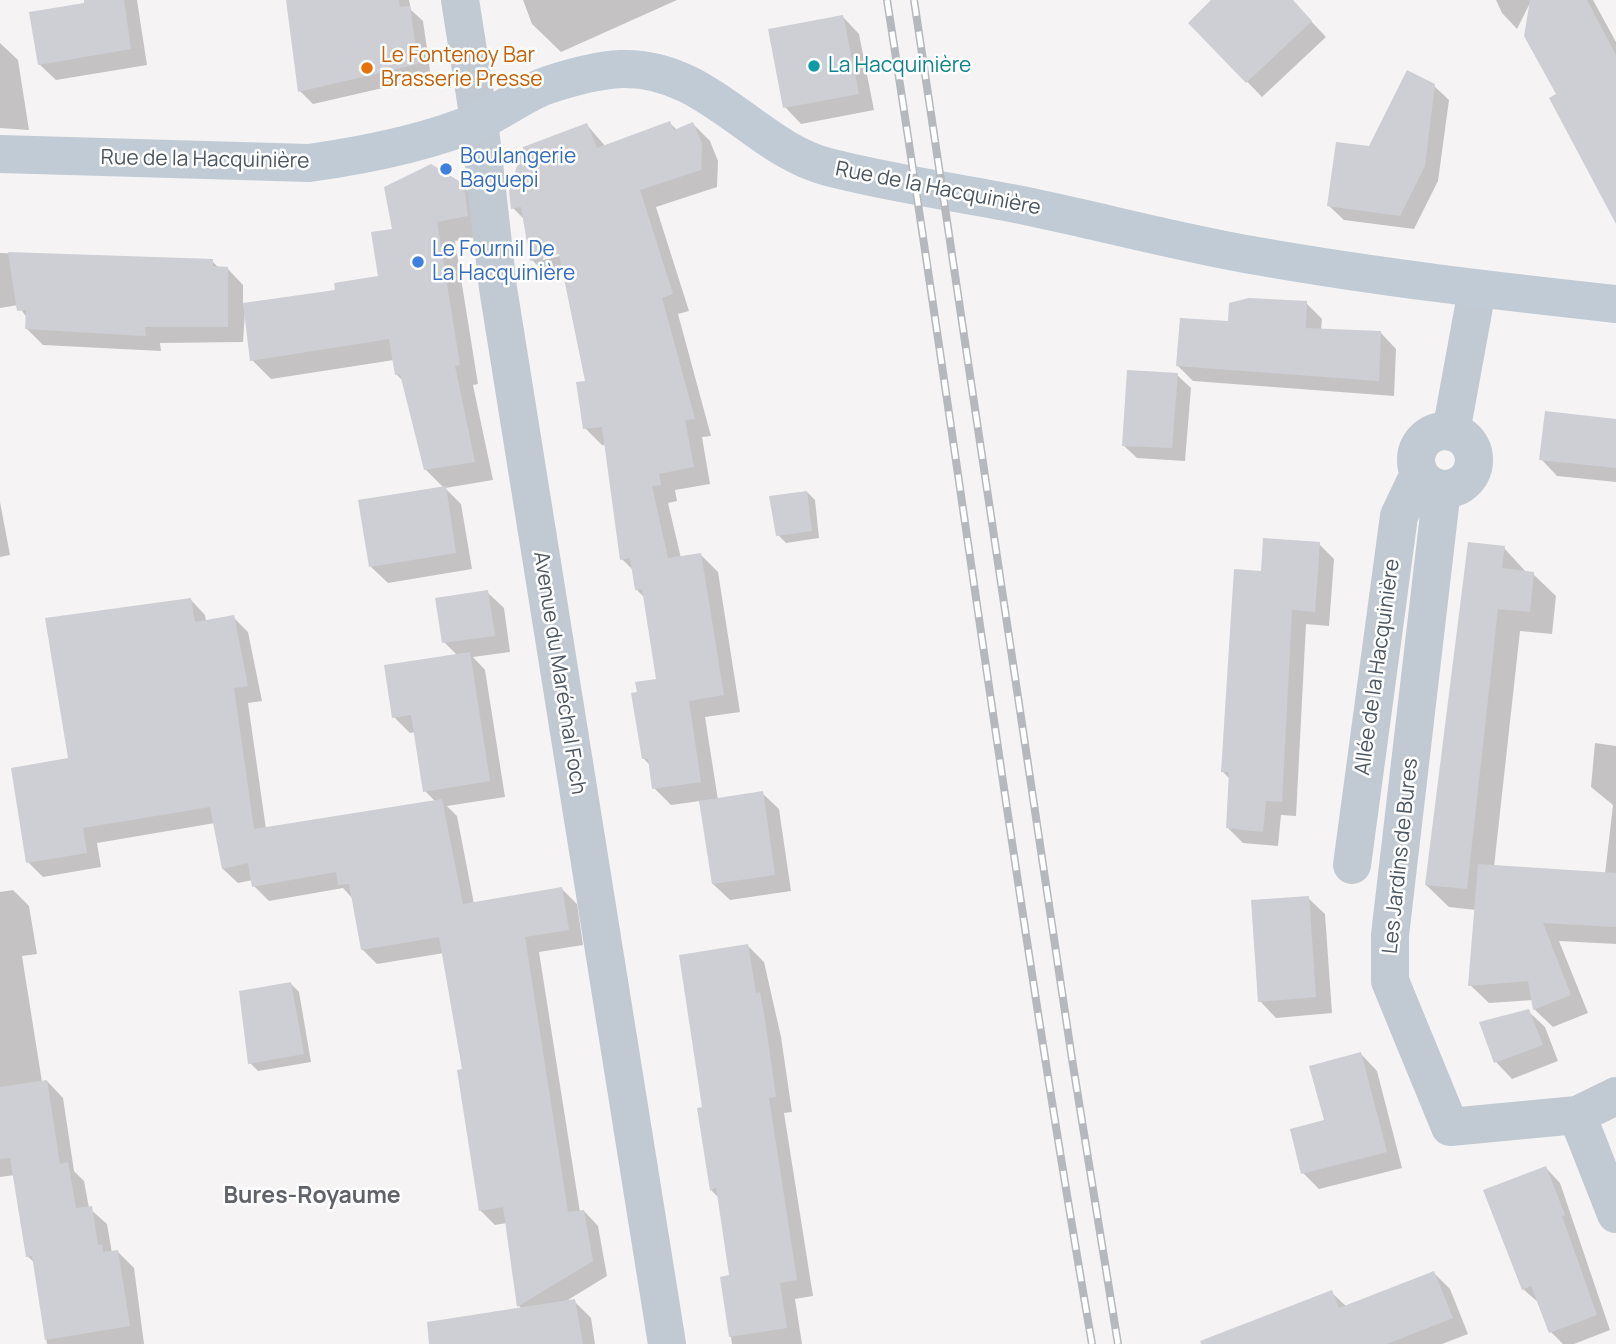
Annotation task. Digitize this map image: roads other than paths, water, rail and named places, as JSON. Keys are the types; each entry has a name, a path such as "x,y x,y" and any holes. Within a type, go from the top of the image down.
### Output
{"street":[{"name":"Avenue du Maréchal Foch","path":"460,0 479,120 498,288 667,1344"},
{"name":"Rue de la Hacquinière","path":"0,154 309,163 356,156 479,120 547,85 621,69 652,73 716,98 792,152 834,169 1254,256 1477,290 1616,304"},
{"path":"1431,482 1460,485 1472,470 1474,460 1467,442 1451,432 1477,290"},
{"name":"Allée de la Hacquinière","path":"1352,865 1399,516 1431,482"},
{"name":"Les Jardins de Bures","path":"1431,482 1390,935 1390,981 1450,1127 1577,1115 1616,1096"},
{"path":"1577,1115 1616,1214"}],"railway":[{"path":"887,0 1037,1008 1092,1344"},
{"path":"914,0 1072,1059 1118,1344"}],"place":[{"name":"La Hacquinière","path":"814,66"},
{"name":"Le Fontenoy Bar Brasserie Presse","path":"367,68"},
{"name":"Boulangerie Baguepi","path":"446,169"},
{"name":"Le Fournil De La Hacquinière","path":"418,262"}],"district":[{"name":"Bures-Royaume","path":"312,1197"}]}
